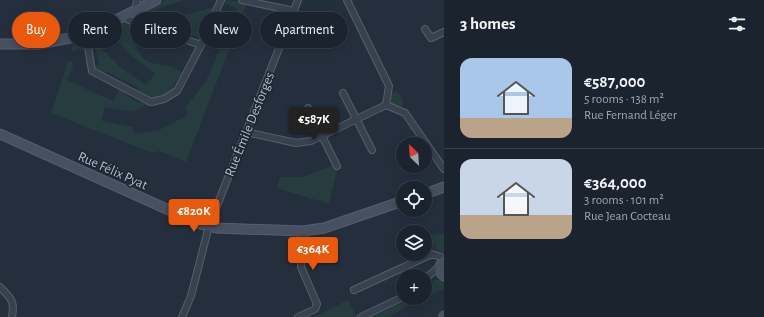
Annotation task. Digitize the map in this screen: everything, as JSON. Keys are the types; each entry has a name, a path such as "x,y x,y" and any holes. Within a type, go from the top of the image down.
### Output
{"street":[{"path":"136,10 137,0"},
{"path":"122,17 156,0"},
{"path":"216,12 221,0"},
{"path":"242,0 294,11"},
{"name":"Rue Émile Desforges","path":"182,317 192,296 209,226 298,0"},
{"path":"347,0 389,86 386,105"},
{"path":"125,16 130,20 199,44"},
{"path":"425,29 430,38 444,32"},
{"path":"0,44 39,44 68,38"},
{"path":"88,48 92,71 151,102 164,99 177,92 199,48"},
{"path":"343,93 372,150"},
{"path":"246,132 296,143 310,141 386,105 405,113 444,169"},
{"path":"308,108 337,166"},
{"name":"Rue Félix Pyat","path":"0,134 137,197 200,224 216,228 303,231 324,228 396,203"},
{"path":"432,191 444,187"},
{"path":"298,317 312,310 316,306 317,301 301,267 303,231"},
{"path":"354,290 432,254 441,257 443,267 432,273"},
{"path":"0,287 10,297 14,307 12,317"},
{"path":"361,317 396,300"}],"green space":[{"path":"166,0 183,0 153,10 154,12 144,12"},
{"path":"225,0 247,3 244,12 236,12 237,9 224,3"},
{"path":"216,6 213,12 199,12 199,38 196,40 197,37 191,35 191,14"},
{"path":"124,20 130,24 130,48 137,48 144,59 155,64 174,67 182,73 173,86 176,88 161,97 148,97 136,92 139,88 107,72 104,75 96,71 95,66 99,65 95,48 102,48 119,66 146,85 154,75 154,73 122,46 122,21"},
{"path":"72,48 85,49 71,52"},
{"path":"220,48 230,48 186,162 159,151 152,153 51,113 68,61 72,61 73,67 67,80 113,101 120,90 124,91 123,94 140,103 141,99 149,105 147,108 145,105 133,112 105,107 102,121 132,127 135,134 159,130 188,115 185,108 206,81"},
{"path":"395,92 400,94 403,101 403,105 398,107 394,106 390,100 391,94"},
{"path":"334,165 337,171 329,204 277,188 280,177 303,177"},
{"path":"444,233 444,254 434,248 432,235"},
{"path":"440,279 444,281 444,288 432,294 432,282"},
{"path":"348,300 357,317 314,317"},
{"path":"396,305 410,305 387,317 373,317"}]}
